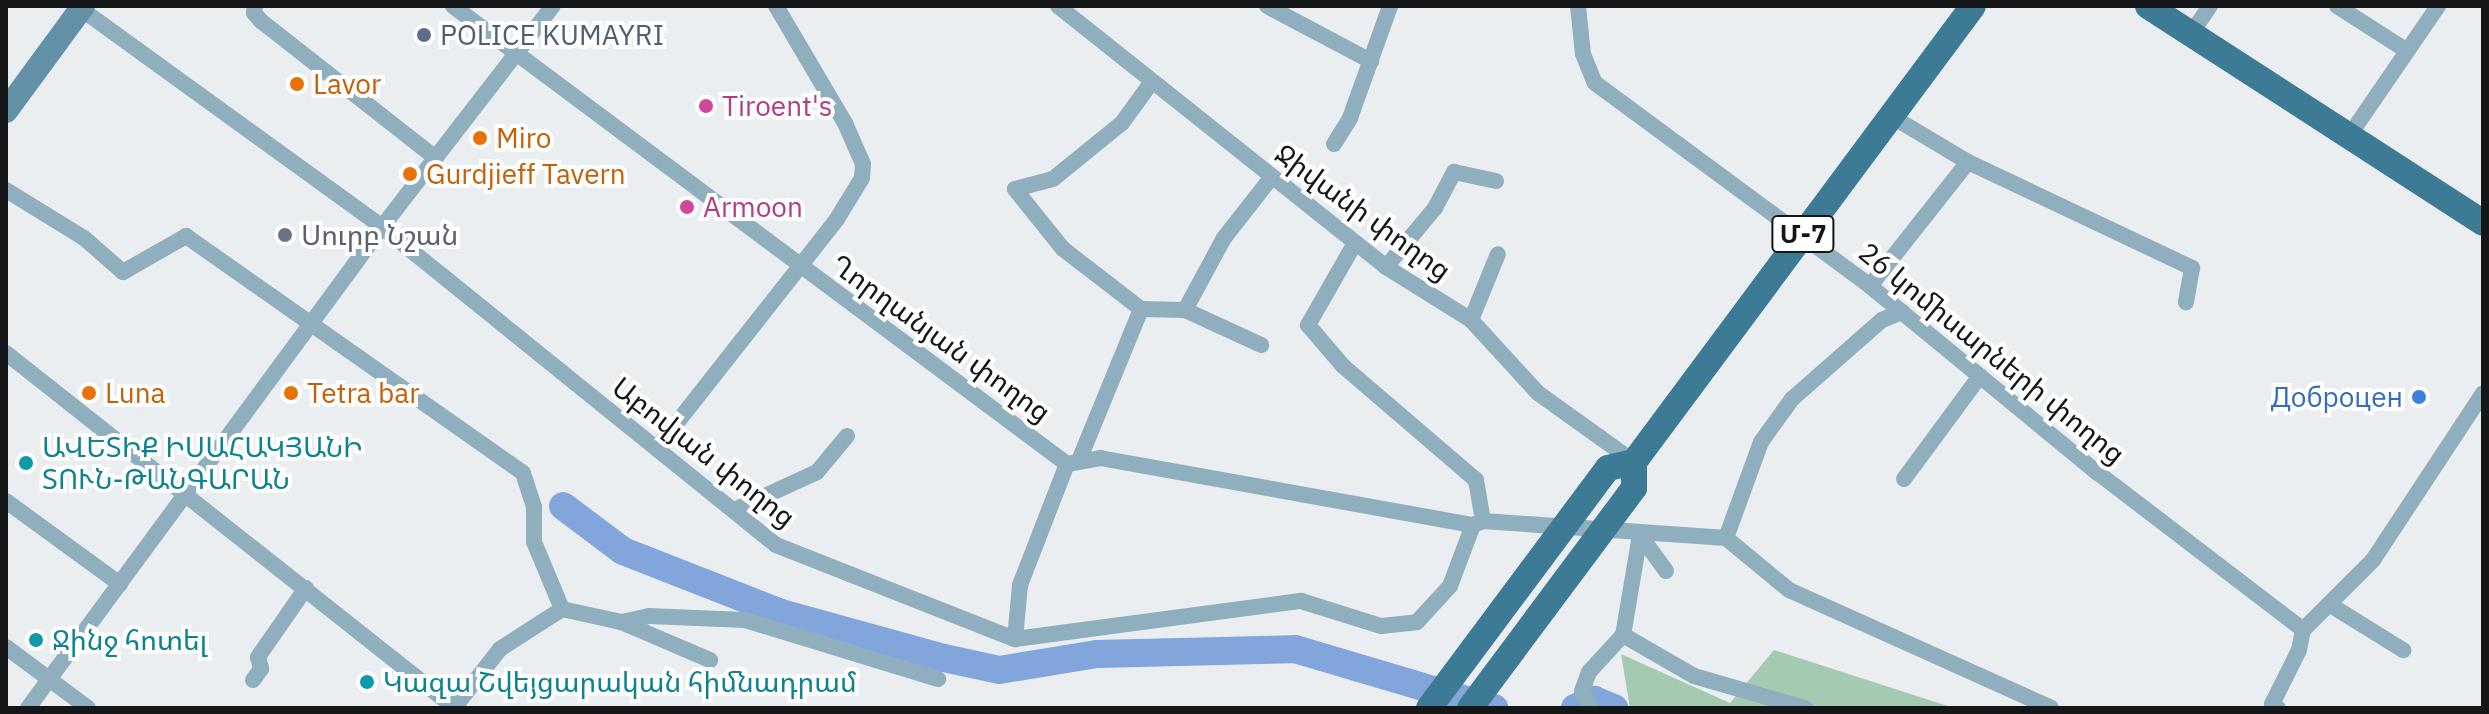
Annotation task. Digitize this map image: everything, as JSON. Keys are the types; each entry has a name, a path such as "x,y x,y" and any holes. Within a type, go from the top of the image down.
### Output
{"main road":[{"name":"Մ-7","path":"1470,708 1634,488 1634,462 1973,6"},
{"path":"2148,6 2347,139 2483,223"},
{"name":"Մ-7","path":"1429,708 1608,468 1634,462"}],"street":[{"path":"255,6 254,13 261,21 436,158"},
{"name":"Ղորղանյան փողոց","path":"453,6 797,265 1074,461 1478,523"},
{"path":"28,708 382,227 553,6"},
{"path":"657,448 797,265 845,209 862,178 858,149 776,6"},
{"name":"Ջիվանի փողոց","path":"1058,6 1386,267 1471,320 1538,393 1634,462"},
{"path":"1267,6 1371,61"},
{"path":"1334,144 1350,118 1390,6"},
{"name":"26 կոմիսարների փողոց","path":"1578,6 1583,54 1595,83 1870,286 2303,630"},
{"path":"2191,34 2210,6"},
{"path":"2337,6 2407,51"},
{"path":"2347,139 2438,6"},
{"path":"8,104 80,7"},
{"name":"Աբովյան փողոց","path":"80,7 382,227 503,330 657,448 776,545 1015,639 1301,601 1381,626 1417,622 1450,586 1478,523"},
{"path":"1151,83 1122,123 1053,179 1015,189 1063,249 1141,309 1185,310 1261,345"},
{"path":"1891,116 1968,162 2192,268 2186,302"},
{"path":"1870,286 1968,162"},
{"path":"1386,267 1435,208 1454,172 1496,181"},
{"path":"1185,310 1224,238 1271,178"},
{"path":"6,190 84,238 123,272 186,236 523,473 534,507 534,542 562,609"},
{"path":"1355,243 1308,325 1343,366 1476,480 1478,523 1726,538 1789,590 2051,708"},
{"path":"1471,320 1498,254"},
{"path":"1015,639 1020,585 1141,309"},
{"path":"1726,538 1761,442 1792,399 1882,320 1902,312"},
{"path":"6,353 187,492 455,708 500,649 562,609 621,622 710,660"},
{"path":"1904,479 1980,376"},
{"path":"2278,708 2272,704 2299,650 2303,630 2332,606 2373,560 2483,393"},
{"path":"734,510 817,472 847,436"},
{"path":"6,501 120,584"},
{"path":"1640,535 1666,571"},
{"path":"1591,708 1582,691 1589,672 1623,635 1640,535"},
{"path":"253,680 261,669 258,657 306,588"},
{"path":"2332,606 2403,650"},
{"path":"621,622 649,616 745,620 938,679"},
{"path":"1623,635 1694,676 1805,708"},
{"path":"6,647 88,708"}],"green space":[{"path":"1774,650 1954,708 1630,708 1621,654 1730,703"}],"waterway":[{"path":"563,506 623,551 781,613 999,670 1097,654 1295,649 1494,708"},
{"path":"1575,708 1594,700 1614,708"}],"place":[{"name":"POLICE KUMAYRI","path":"424,35"},
{"name":"Lavor","path":"297,84"},
{"name":"Tiroent's","path":"706,106"},
{"name":"Miro","path":"480,138"},
{"name":"Gurdjieff Tavern","path":"410,174"},
{"name":"Armoon","path":"687,207"},
{"name":"Սուրբ Նշան","path":"285,235"},
{"name":"Luna","path":"89,393"},
{"name":"Tetra bar","path":"291,393"},
{"name":"Доброцен","path":"2419,397"},
{"name":"ԱՎԵՏԻՔ ԻՍԱՀԱԿՅԱՆԻ ՏՈՒՆ-ԹԱՆԳԱՐԱՆ","path":"26,463"},
{"name":"Ջինջ հոտել","path":"36,640"},
{"name":"Կազա Շվեյցարական հիմնադրամ","path":"367,682"}]}
